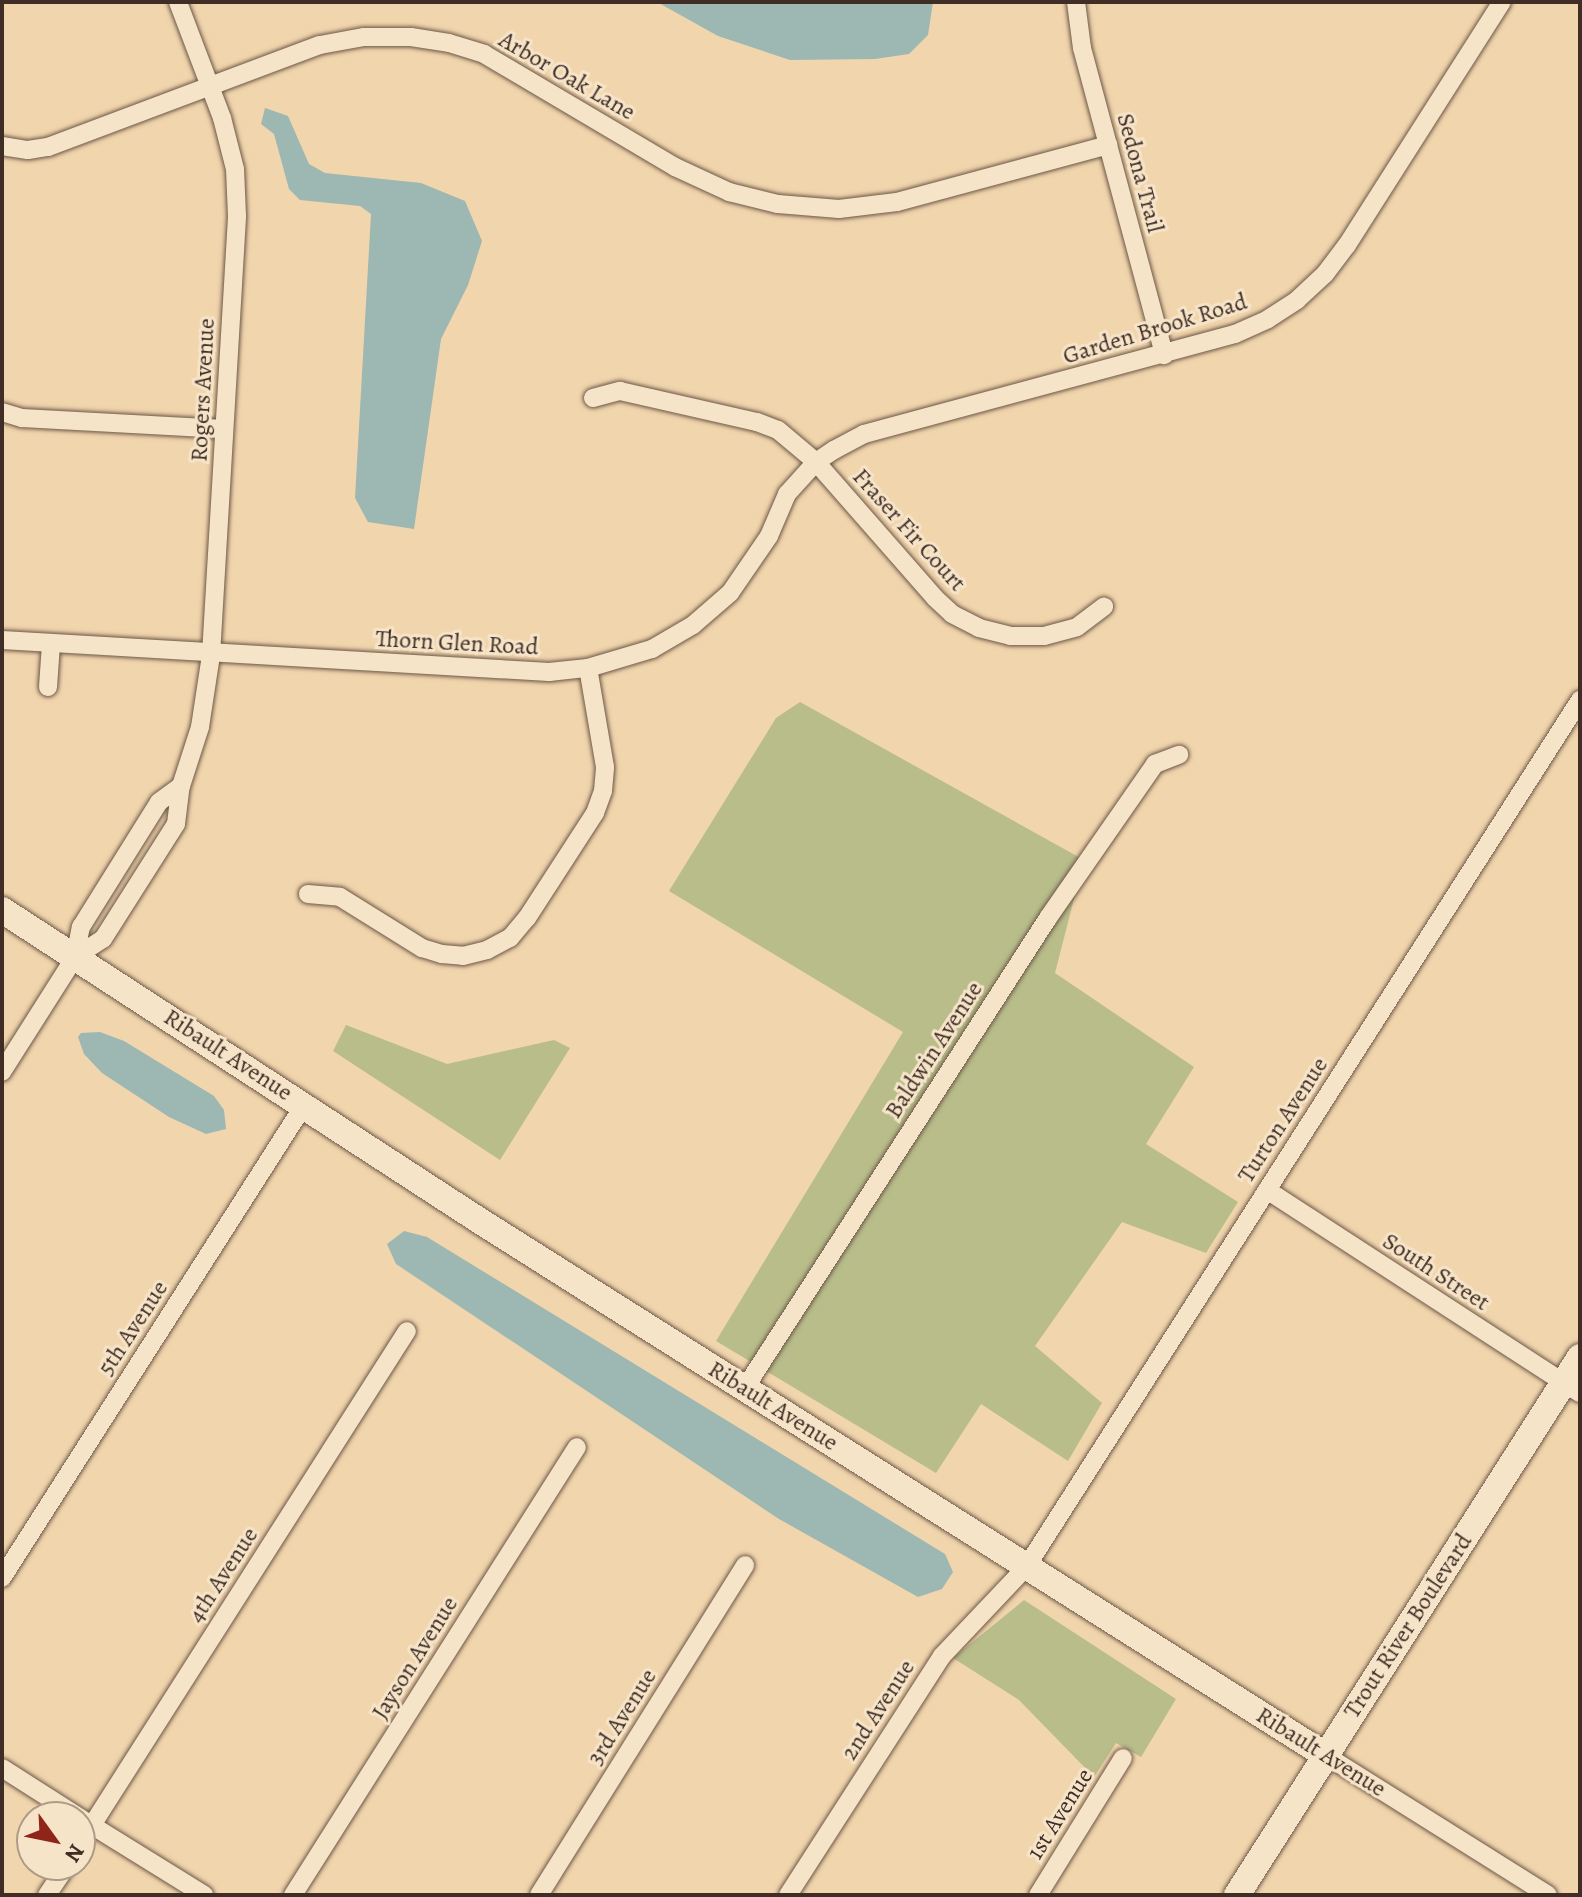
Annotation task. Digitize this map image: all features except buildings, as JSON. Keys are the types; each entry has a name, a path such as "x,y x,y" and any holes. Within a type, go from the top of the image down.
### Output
{"street":[{"name":"Rogers Avenue","path":"75,957 103,939 176,824 181,786 200,727 211,655 237,216 235,169 209,85 178,2"},
{"name":"Sedona Trail","path":"1076,2 1082,48 1164,355"},
{"name":"Garden Brook Road","path":"816,462 864,434 1164,355 1235,334 1268,319 1325,274 1347,245 1502,2"},
{"name":"Arbor Oak Lane","path":"2,146 28,150 48,147 320,45 364,37 411,37 449,43 512,68 675,167 729,192 778,204 839,209 897,202 1108,145"},
{"name":"Fraser Fir Court","path":"593,398 620,391 757,422 778,430 816,462 935,598 979,628 1010,636 1044,636 1077,627 1104,607"},
{"path":"2,412 22,418 224,429"},
{"name":"Thorn Glen Road","path":"2,640 211,655 549,672 588,668 652,649 693,625 730,593 758,555 787,494 816,462"},
{"path":"48,687 51,644"},
{"path":"308,894 340,897 422,948 442,954 463,956 487,950 510,938 527,918 595,813 603,791 605,767 588,668"},
{"name":"Turton Avenue","path":"1027,1566 1580,700"},
{"name":"Baldwin Avenue","path":"745,1388 1048,918 1155,764 1179,755"},
{"name":"Rogers Avenue","path":"75,957 81,927 159,802 181,786"},
{"name":"Ribault Avenue","path":"2,910 480,1221 1548,1895"},
{"path":"2,1072 75,957"},
{"name":"5th Avenue","path":"2,1578 304,1105"},
{"name":"South Street","path":"1267,1190 1572,1388"},
{"name":"4th Avenue","path":"96,1802 407,1331"},
{"name":"Trout River Boulevard","path":"1234,1894 1572,1388 1580,1357"},
{"name":"Jayson Avenue","path":"293,1895 577,1447"},
{"name":"3rd Avenue","path":"539,1895 745,1565"},
{"name":"2nd Avenue","path":"788,1895 942,1656 1027,1566"},
{"name":"1st Avenue","path":"1038,1895 1123,1758"},
{"path":"2,1768 54,1801"},
{"path":"96,1828 204,1895"}],"green space":[{"path":"800,702 1084,860 1055,973 1194,1067 1146,1144 1238,1202 1206,1253 1122,1222 1035,1346 1102,1403 1068,1461 981,1404 936,1473 716,1341 903,1032 669,891 776,718"},
{"path":"346,1025 447,1064 554,1040 570,1048 500,1160 333,1051"},
{"path":"1024,1600 1176,1699 1141,1757 1116,1743 1094,1777 1019,1700 953,1658"}],"water":[{"path":"657,2 933,2 928,35 909,54 875,59 790,60 718,36"},
{"path":"265,108 288,116 309,164 325,173 421,183 465,201 482,241 468,285 441,339 414,529 368,522 355,498 371,214 360,206 300,200 289,189 274,134 261,124"},
{"path":"100,1032 124,1041 214,1096 224,1110 226,1129 206,1134 169,1117 102,1073 84,1054 78,1037 81,1033"},
{"path":"404,1231 427,1237 945,1554 953,1572 942,1589 918,1597 779,1519 396,1264 387,1244"}]}
